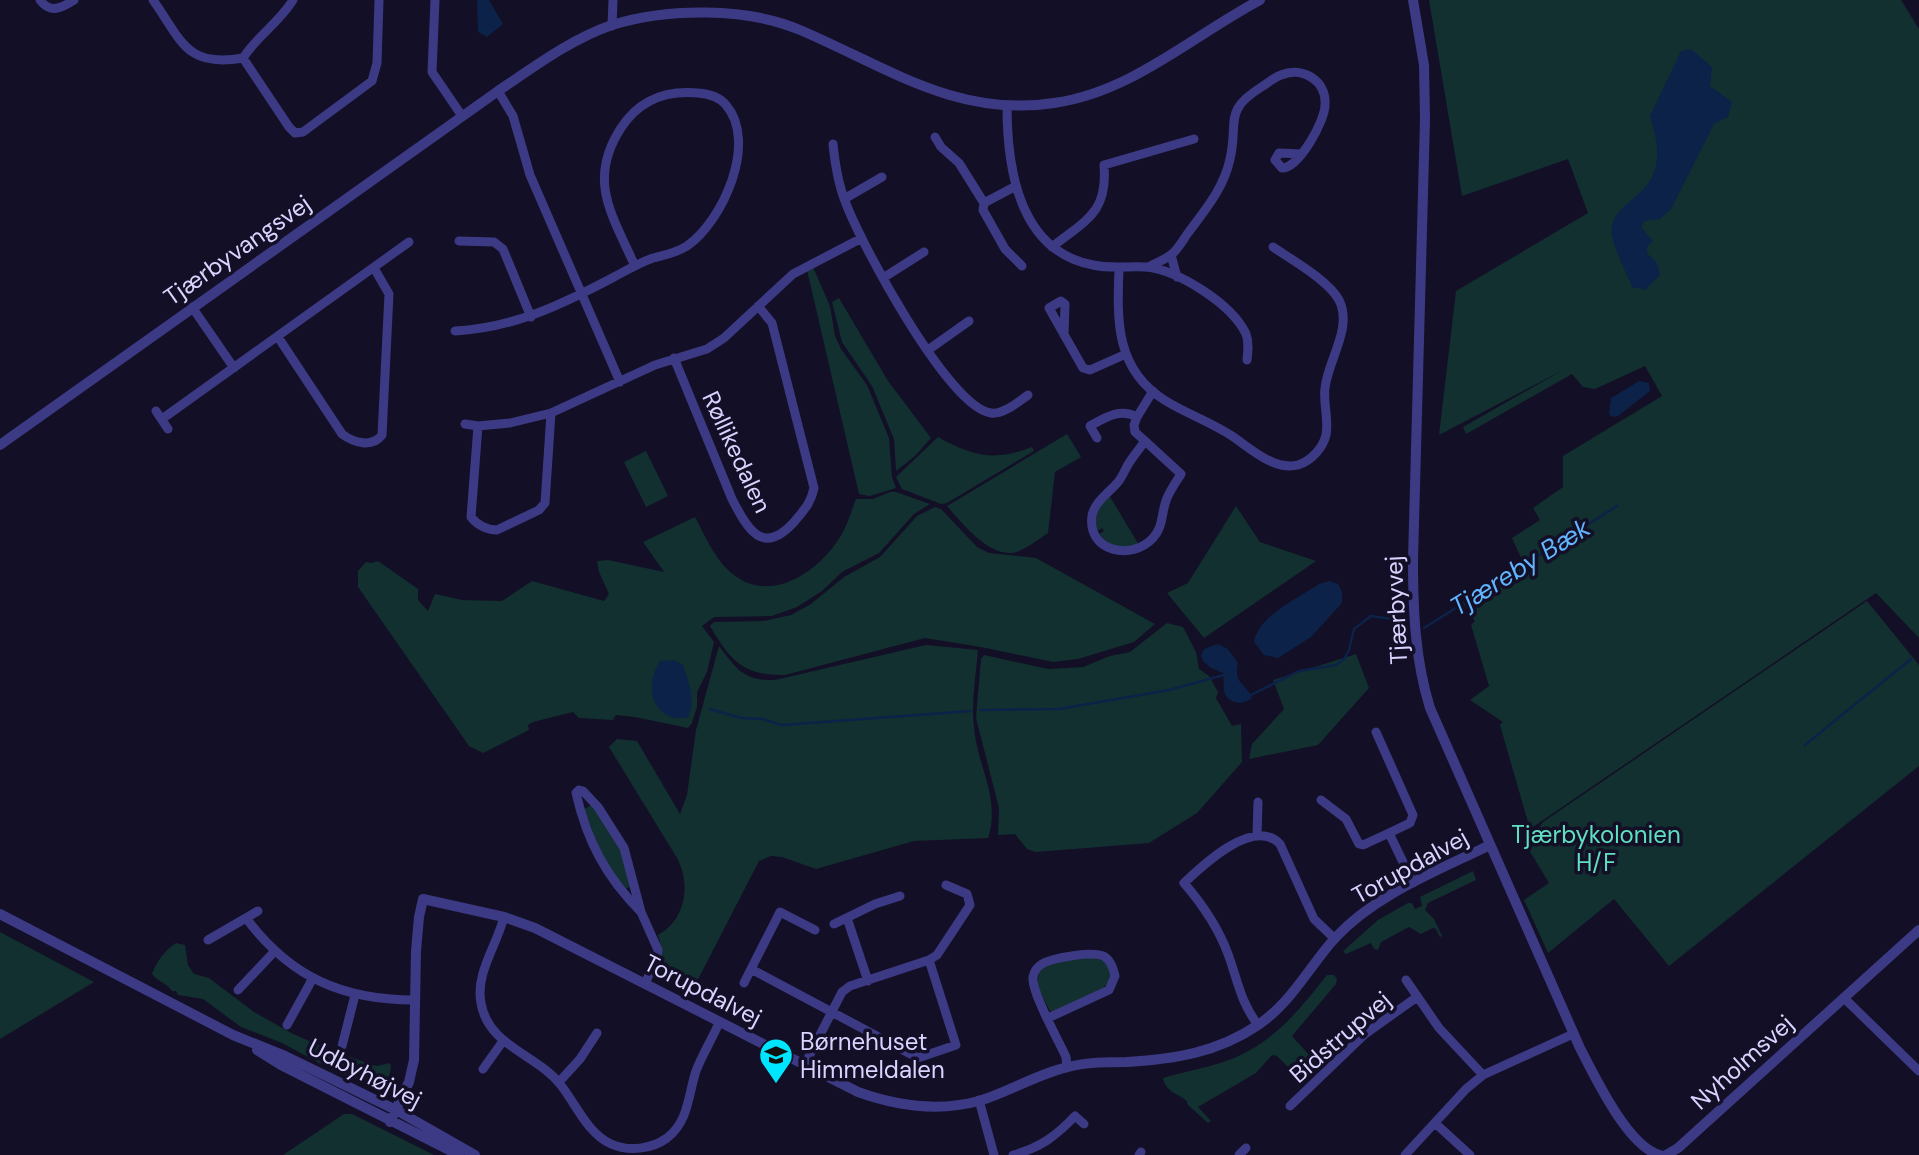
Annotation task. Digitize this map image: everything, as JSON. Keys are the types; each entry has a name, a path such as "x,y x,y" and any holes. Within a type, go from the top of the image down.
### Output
{"street":[{"path":"40,0 52,9 62,8 74,0"},
{"path":"153,0 196,56 215,61 243,58"},
{"path":"243,58 249,48 285,13 293,0"},
{"path":"243,58 289,127 295,134 303,132 372,81 377,63 379,0"},
{"path":"435,0 432,72 462,116"},
{"path":"612,26 613,0"},
{"name":"Tjærbyvangsvej","path":"0,445 498,91 547,58 612,26 662,15 697,12 748,16 797,28 935,92 969,102 1007,106 1053,104 1097,94 1142,72 1233,14 1260,0"},
{"name":"Tjærbyvej","path":"1413,0 1424,65 1425,119 1413,560 1413,595 1422,680 1430,708 1573,1034 1603,1090 1634,1138 1643,1147 1660,1155"},
{"path":"1148,267 1171,255 1213,200 1224,179 1230,159 1233,118 1238,107 1247,96 1282,75 1296,72 1307,74 1318,82 1325,93 1326,107 1302,154"},
{"path":"498,91 513,116 530,175 620,382"},
{"path":"455,331 484,330 531,317 635,266 671,254 688,245 706,227 728,195 737,164 737,133 732,112 724,102 709,94 663,94 643,104 626,120 610,144 603,169 602,186 635,266"},
{"path":"1007,106 1007,138 1016,186 1026,215 1037,232 1052,247 1070,258 1091,265 1119,269 1148,267 1200,288 1231,315 1247,336 1247,360"},
{"path":"934,137 959,163 984,204 983,210 1005,249 1022,265"},
{"path":"1052,247 1098,208 1104,196 1104,165 1194,139"},
{"path":"833,144 836,172 860,239 928,350 954,386 982,410 992,414 1002,412 1024,398 1013,390"},
{"path":"844,198 882,177"},
{"path":"984,204 1016,186"},
{"path":"465,424 478,426 510,423 551,413 674,358 707,349 724,338 805,265 860,239"},
{"path":"459,241 494,242 503,249 531,317"},
{"path":"168,429 159,415 234,368 409,242"},
{"path":"1119,269 1117,319 1126,354 1134,370 1153,391 1226,432 1272,462 1288,466 1300,465 1320,449 1326,436 1323,401 1325,383 1343,323 1342,311 1333,291 1273,247"},
{"path":"883,278 924,251"},
{"path":"1171,255 1177,277"},
{"path":"278,337 342,434 350,440 373,443 379,440 383,435 389,294 374,268"},
{"name":"Røllikedalen","path":"674,358 743,520 757,536 766,540 776,538 784,533 812,502 814,488 772,323 758,306"},
{"path":"192,307 234,368"},
{"path":"928,350 969,321"},
{"path":"1064,335 1083,368 1090,370 1126,354"},
{"path":"1145,441 1119,481 1094,508 1092,518 1095,533 1103,544 1114,551 1132,551 1152,539 1161,527 1167,497 1181,474 1145,441 1135,432 1137,417 1153,391"},
{"path":"1097,438 1090,426 1108,416 1123,412 1137,417"},
{"path":"478,426 471,517 490,530 497,530 540,510 545,503 551,413"},
{"path":"1321,800 1346,819 1359,844 1363,845 1410,823 1413,815 1376,732"},
{"path":"641,912 614,883 598,858 579,808 576,793 579,790 583,790 598,807 619,839 631,869 641,912 658,950 645,984"},
{"path":"1257,835 1258,802"},
{"path":"1390,833 1413,883"},
{"path":"1258,1025 1242,1000 1228,953 1207,909 1184,883 1208,861 1230,847 1257,835 1273,837 1280,844 1314,919 1335,939"},
{"name":"Torupdalvej","path":"390,1122 412,1072 418,928 424,899 535,928 858,1092 892,1102 938,1107 979,1100 1068,1067 1198,1054 1239,1038 1289,999 1335,939 1373,906 1490,845"},
{"path":"804,1066 842,992 850,986 929,960 942,950 970,905 967,894 946,885"},
{"path":"834,924 875,904 900,896"},
{"path":"208,940 258,911"},
{"path":"744,983 780,912 815,930"},
{"name":"Udbyhøjvej","path":"0,914 233,1035 281,1065 458,1155"},
{"path":"246,918 274,952 332,988 379,999 415,1000"},
{"path":"504,918 482,976 480,1003 486,1020 503,1041 559,1082 601,1139 625,1148 653,1145 665,1139 682,1121 696,1070 719,1023"},
{"path":"847,918 868,981"},
{"name":"Nyholmsvej","path":"1666,1155 1678,1148 1919,930"},
{"path":"238,990 274,952"},
{"path":"1048,1018 1108,990 1115,976 1109,960 1102,955 1090,953 1045,962 1034,971 1032,980 1068,1067"},
{"path":"751,969 918,1058 956,1045 929,960"},
{"path":"287,1025 313,978"},
{"name":"Bidstrupvej","path":"1406,980 1439,1028 1483,1075"},
{"path":"342,1046 355,995"},
{"name":"Bidstrupvej","path":"1290,1106 1365,1034 1417,997"},
{"path":"1844,998 1919,1071"},
{"path":"559,1082 580,1059 597,1033"},
{"path":"1405,1155 1483,1075 1573,1034"},
{"name":"Udbyhøjvej","path":"233,1035 285,1056 396,1110 475,1155"},
{"path":"483,1069 503,1041"},
{"path":"979,1100 994,1155"},
{"path":"1013,1155 1041,1146 1075,1116 1084,1124"},
{"path":"1435,1123 1470,1155"}],"green space":[{"path":"1429,0 1901,0 1919,29 1919,638 1876,593 1530,829 1500,725 1503,722 1470,700 1489,686 1471,625 1475,621 1462,602 1523,562 1512,538 1540,520 1533,508 1563,487 1563,456 1662,396 1645,366 1595,389 1583,387 1572,374 1466,434 1463,427 1563,370 1439,435 1456,291 1588,213 1568,159 1462,196"},
{"path":"813,267 830,306 835,336 867,385 889,438 892,477 896,488 870,496 859,494 807,270"},
{"path":"839,298 888,381 931,438 915,456 896,471 894,439 872,386 842,342 832,302"},
{"path":"1067,434 1081,457 1055,472 1048,533 1030,545 1009,553 998,551 978,539 947,506"},
{"path":"938,437 962,449 984,455 1019,452 1032,447 1034,451 947,503 941,504 902,489 896,477"},
{"path":"646,451 668,496 646,507 624,462"},
{"path":"890,492 930,504 914,514 879,553 842,572 822,591 797,607 772,616 714,617 702,626 714,642 707,672 697,692 697,707 688,728 616,715 613,720 579,718 573,712 533,722 528,725 529,730 483,753 469,746 358,587 358,571 366,562 378,561 418,589 418,600 428,611 435,594 462,600 502,601 532,581 604,601 609,594 597,561 608,560 664,572 643,542 695,517 716,556 734,575 749,583 765,586 781,584 797,578 824,557 844,530 856,499 873,499"},
{"path":"1109,495 1139,545 1117,547 1099,534 1104,531 1102,528 1098,531 1096,516"},
{"path":"1236,506 1260,542 1316,561 1204,638 1167,593 1188,583"},
{"path":"935,507 941,509 977,547 989,553 1036,558 1155,624 1134,642 1078,659 1053,662 925,638 785,675 758,673 739,664 724,648 710,626 714,622 764,621 791,615 811,604 844,577 880,557 917,516"},
{"name":"Tjærbykolonien H/F","path":"1867,601 1919,665 1919,766 1669,966 1614,899 1548,953 1524,900 1549,883 1526,845 1543,822"},
{"path":"1167,623 1183,627 1196,652 1199,669 1209,676 1218,692 1216,698 1232,726 1241,724 1242,762 1197,813 1149,843 1036,852 1027,849 1015,834 998,835 999,808 976,718 981,659 984,655 1048,669 1083,667 1110,656 1130,652"},
{"path":"926,645 978,650 973,718 992,809 988,838 914,841 816,869 771,856 759,861 691,993 655,974 662,950 658,935 675,920 680,911 685,890 684,879 677,858 609,747 617,739 637,741 680,814 687,795 696,730 719,646 748,676 775,680"},
{"path":"1356,654 1369,688 1318,745 1249,759 1252,744 1284,709 1273,680"},
{"path":"592,805 617,842 633,885 624,890 603,860 584,809"},
{"path":"1473,871 1476,880 1428,903 1425,910 1434,919 1442,936 1433,928 1421,934 1409,927 1381,942 1378,950 1374,949 1371,943 1346,954 1343,951 1378,920 1408,903 1412,903 1415,909 1422,906 1420,897"},
{"path":"0,932 94,982 0,1039"},
{"path":"176,943 185,945 188,965 194,974 209,978 254,1012 293,1034 333,1051 377,1066 389,1063 389,1077 374,1090 362,1080 332,1070 282,1043 241,1027 203,999 178,995 152,974 162,956"},
{"path":"1087,957 1105,963 1110,977 1106,984 1100,991 1081,1001 1050,1011 1037,986 1039,971 1049,964"},
{"path":"1327,975 1334,975 1336,984 1292,1036 1320,1067 1315,1072 1304,1071 1298,1077 1277,1056 1272,1055 1256,1073 1198,1107 1211,1121 1208,1123 1186,1100 1166,1086 1163,1078 1237,1056 1267,1039 1293,1016"},
{"path":"344,1114 352,1114 434,1155 283,1155"}],"water":[{"path":"477,0 489,0 503,24 487,37 478,32"},
{"path":"1691,49 1712,67 1710,86 1732,102 1728,117 1714,124 1671,209 1660,219 1644,221 1641,227 1653,241 1647,247 1647,253 1657,263 1660,275 1645,290 1632,287 1612,236 1612,226 1620,210 1642,190 1653,175 1657,153 1650,116 1681,51"},
{"path":"1639,381 1649,383 1650,391 1618,416 1612,417 1609,414 1611,398"},
{"path":"1329,581 1338,584 1342,592 1342,603 1311,637 1278,658 1264,655 1254,642 1263,624 1290,602"},
{"path":"1218,644 1228,649 1238,663 1237,675 1252,698 1248,701 1236,702 1228,699 1224,691 1223,673 1203,661 1201,655 1204,649"},
{"path":"674,660 683,665 689,685 692,698 688,717 675,718 664,713 654,701 652,693 653,676 660,661"}],"waterway":[{"name":"Tjæreby Bæk","path":"1424,628 1617,506"},
{"name":"Tjæreby Bæk","path":"1251,695 1299,671 1336,665 1344,659 1349,650 1354,629 1371,616 1405,621"},
{"path":"1805,745 1911,659"},
{"path":"980,710 1059,709 1169,690 1224,675"},
{"path":"710,709 782,725 971,711"}],"place":[{"name":"Børnehuset Himmeldalen","path":"776,1085"}]}
